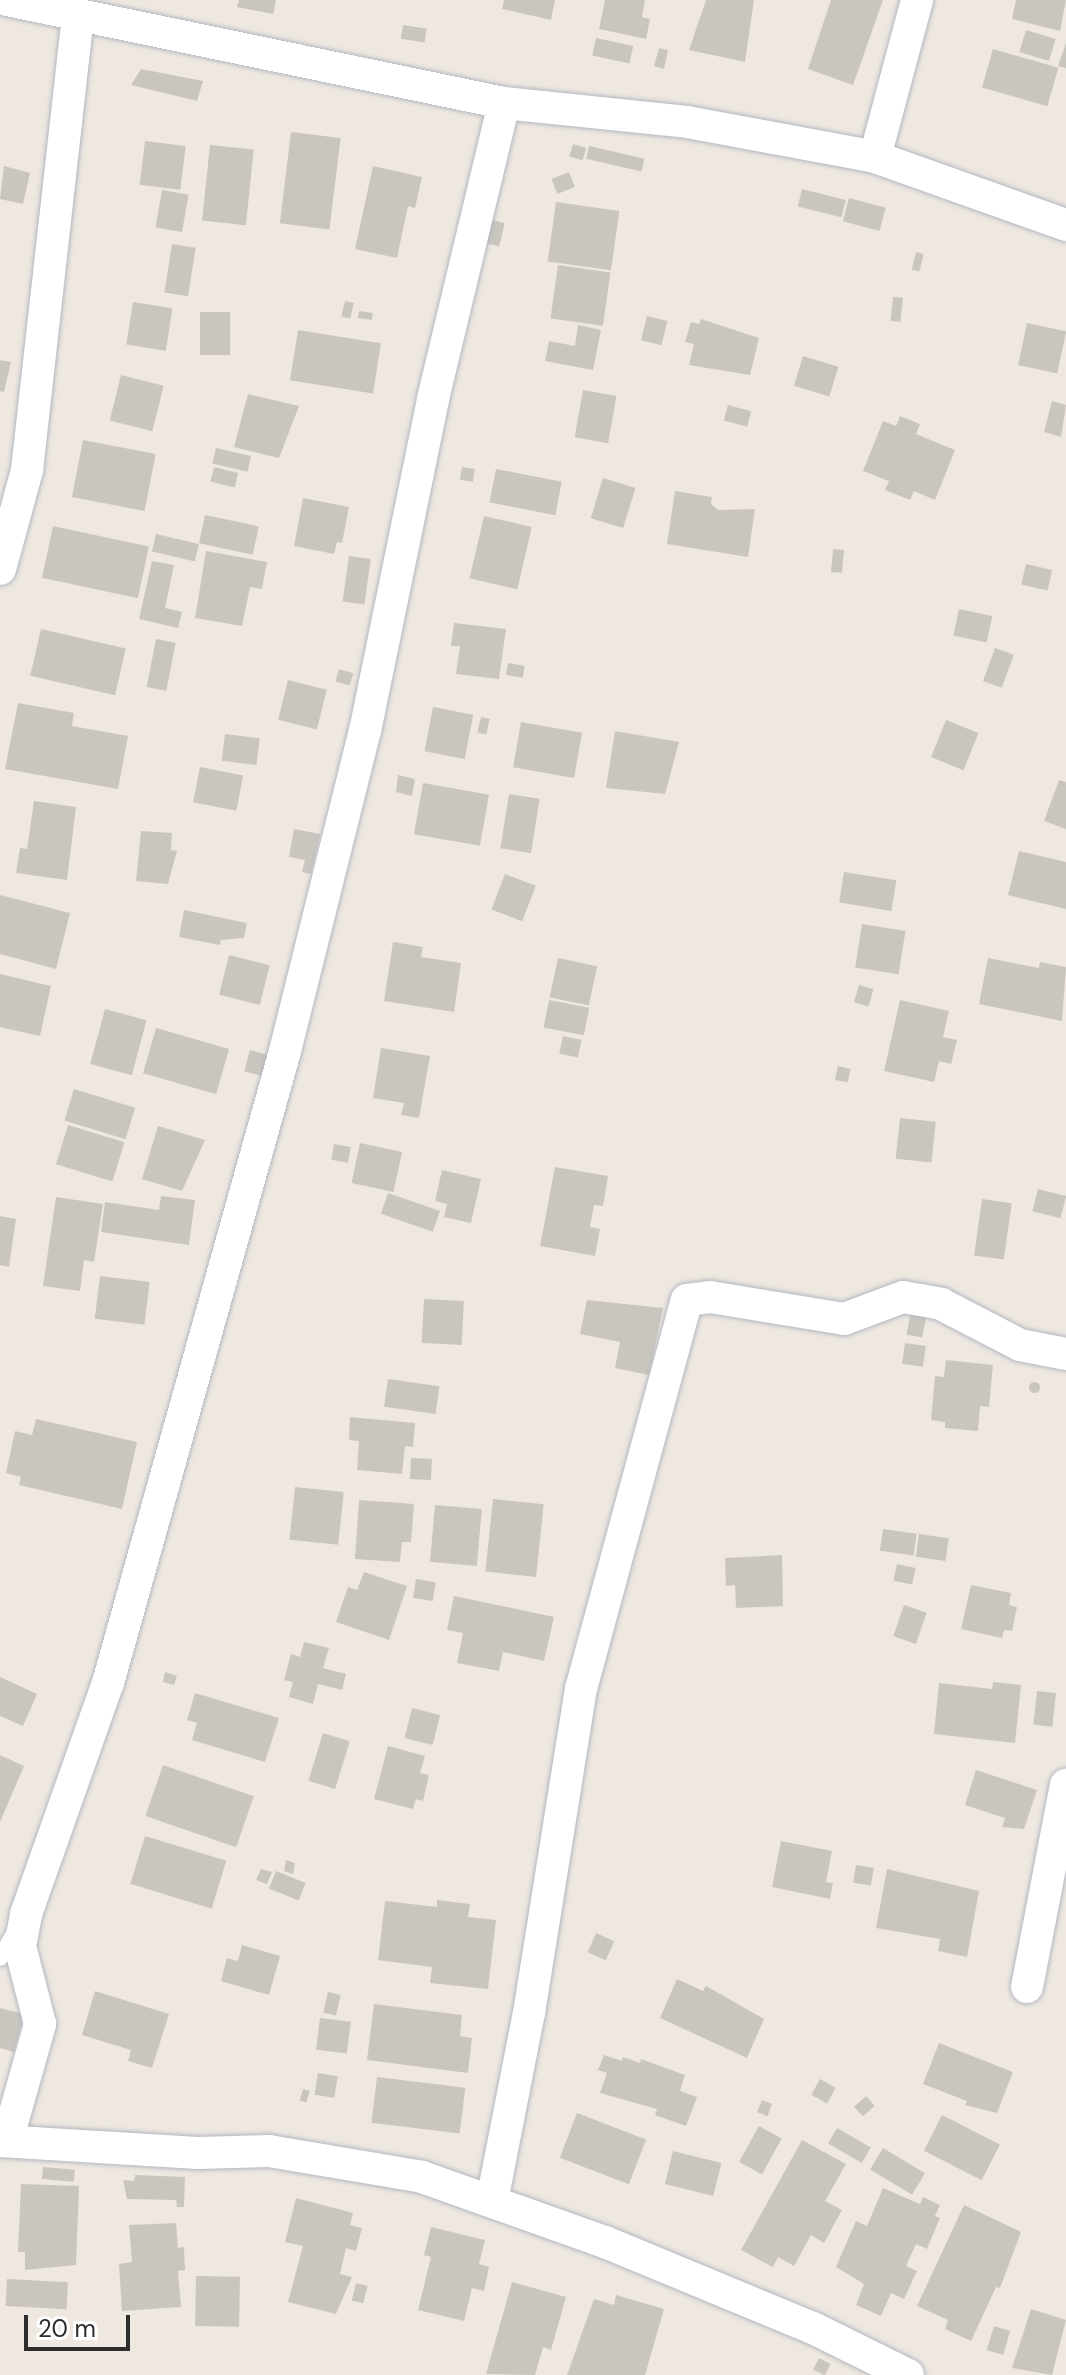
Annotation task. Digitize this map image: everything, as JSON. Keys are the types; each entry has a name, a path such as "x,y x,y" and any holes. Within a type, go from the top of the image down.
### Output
{"street":[{"path":"7,0 504,103 687,122 875,157 1066,225"},
{"path":"875,157 917,0"},
{"path":"0,569 27,470 78,15"},
{"path":"504,103 433,399 365,731 285,1051 108,1683 26,1914 22,1958 40,2024 4,2141 316,2156 422,2177 633,2253 908,2375"},
{"path":"492,2201 529,2013 581,1689 687,1300 710,1297 844,1319 903,1297 941,1304 1020,1345 1066,1354"},
{"path":"1027,1987 1066,1785"}],"lane":[{"path":"0,1958 26,1914"}],"building":[{"path":"239,0 276,0 273,14 237,7"},
{"path":"504,0 555,0 551,20 502,9"},
{"path":"605,0 645,0 642,17 650,19 646,39 599,29"},
{"path":"706,0 754,0 745,62 689,50"},
{"path":"831,0 883,0 853,85 808,69"},
{"path":"1016,0 1066,0 1060,31 1012,19"},
{"path":"403,25 427,29 425,43 401,39"},
{"path":"1026,30 1056,39 1049,61 1019,52"},
{"path":"596,38 633,46 629,64 592,56"},
{"path":"1066,43 1066,68 1058,66"},
{"path":"659,48 668,50 664,69 654,66"},
{"path":"993,49 1058,68 1047,106 982,87"},
{"path":"141,69 203,81 197,101 131,85"},
{"path":"291,132 341,138 329,229 280,223"},
{"path":"145,141 186,146 180,190 140,185"},
{"path":"573,144 586,148 583,161 569,156"},
{"path":"210,145 254,150 246,225 202,221"},
{"path":"589,146 645,159 642,171 586,159"},
{"path":"4,166 30,173 23,204 0,199"},
{"path":"373,166 422,177 415,208 408,206 397,258 355,249"},
{"path":"569,172 575,187 557,194 551,179"},
{"path":"802,189 846,200 841,217 798,206"},
{"path":"162,190 189,195 182,232 155,227"},
{"path":"849,198 886,208 879,231 843,221"},
{"path":"556,202 619,211 611,270 548,261"},
{"path":"492,220 505,223 499,246 487,243"},
{"path":"172,244 196,248 188,296 164,292"},
{"path":"916,252 924,254 919,271 912,269"},
{"path":"558,265 610,272 603,326 550,318"},
{"path":"893,297 903,298 900,322 890,321"},
{"path":"345,301 354,303 350,319 341,317"},
{"path":"133,302 173,308 166,351 126,344"},
{"path":"359,311 373,313 372,320 358,318"},
{"path":"200,312 230,312 230,355 200,355"},
{"path":"647,316 667,321 661,345 641,340"},
{"path":"701,319 759,338 750,375 689,365 694,344 685,342 691,322 699,324"},
{"path":"1027,323 1066,331 1057,373 1018,365"},
{"path":"578,325 601,330 593,370 545,361 549,341 575,346"},
{"path":"298,330 381,343 373,394 290,380"},
{"path":"803,356 838,367 829,396 794,386"},
{"path":"0,360 11,362 4,392 0,391"},
{"path":"121,375 164,386 152,431 110,421"},
{"path":"583,390 616,396 608,443 575,437"},
{"path":"248,394 299,406 279,458 234,447"},
{"path":"1052,401 1066,405 1061,437 1044,432"},
{"path":"728,405 751,411 747,427 724,420"},
{"path":"900,416 920,424 916,434 955,450 935,500 914,491 910,500 885,490 889,481 863,471 883,421 896,426"},
{"path":"83,440 156,454 145,511 72,497"},
{"path":"216,448 251,456 247,472 212,464"},
{"path":"214,467 238,473 235,488 210,482"},
{"path":"462,467 475,469 473,482 460,480"},
{"path":"496,469 562,482 555,515 490,502"},
{"path":"603,478 636,488 623,528 591,518"},
{"path":"675,491 712,497 711,504 718,510 755,509 748,557 667,544"},
{"path":"303,498 349,507 342,543 337,542 334,554 294,546"},
{"path":"205,515 259,526 253,555 199,543"},
{"path":"484,516 532,527 517,589 470,578"},
{"path":"53,526 149,546 138,598 42,578"},
{"path":"156,534 199,544 195,561 152,552"},
{"path":"833,549 844,550 842,573 831,572"},
{"path":"206,551 267,562 262,589 250,587 242,626 195,618"},
{"path":"349,556 371,559 364,605 343,602"},
{"path":"152,561 174,565 165,608 182,612 178,628 139,619"},
{"path":"1026,564 1052,570 1048,591 1021,584"},
{"path":"959,609 992,616 987,642 953,635"},
{"path":"454,623 506,629 499,679 456,674 460,646 451,646"},
{"path":"41,629 126,649 115,695 30,676"},
{"path":"156,639 176,643 166,691 147,687"},
{"path":"995,648 1014,655 1002,688 983,681"},
{"path":"508,663 525,666 523,678 506,675"},
{"path":"339,669 353,673 350,686 335,681"},
{"path":"288,680 327,690 317,729 278,720"},
{"path":"18,703 74,713 72,726 128,736 118,789 5,769"},
{"path":"433,707 473,715 465,759 424,751"},
{"path":"481,717 490,719 486,735 477,733"},
{"path":"946,720 978,733 963,770 931,757"},
{"path":"521,722 582,733 574,778 513,767"},
{"path":"615,731 679,742 665,794 606,788"},
{"path":"225,734 260,738 256,765 222,761"},
{"path":"200,767 243,775 236,811 193,802"},
{"path":"398,775 415,779 412,796 396,792"},
{"path":"1059,780 1066,782 1066,829 1044,821"},
{"path":"423,783 489,795 480,846 414,834"},
{"path":"509,794 540,799 531,853 500,848"},
{"path":"34,801 76,807 67,880 16,873 20,848 27,849"},
{"path":"294,829 320,834 311,874 302,872 305,860 289,857"},
{"path":"141,831 172,833 171,850 177,851 168,884 136,881"},
{"path":"1019,851 1066,862 1066,909 1008,895"},
{"path":"844,872 896,880 891,911 839,903"},
{"path":"505,874 536,886 522,921 491,909"},
{"path":"0,895 70,913 56,969 0,954"},
{"path":"184,910 247,923 244,938 221,940 220,945 179,937"},
{"path":"862,924 905,931 899,974 855,967"},
{"path":"393,942 423,947 421,957 461,963 454,1012 384,1001"},
{"path":"229,955 270,965 260,1005 219,995"},
{"path":"558,958 597,966 589,1005 550,997"},
{"path":"988,958 1039,968 1040,962 1066,967 1062,1021 979,1004"},
{"path":"0,974 51,986 40,1036 0,1027"},
{"path":"859,985 873,989 868,1006 854,1002"},
{"path":"549,1000 589,1008 584,1035 544,1027"},
{"path":"900,1000 949,1011 943,1037 957,1040 951,1064 939,1061 934,1082 884,1071"},
{"path":"105,1009 147,1020 132,1075 90,1064"},
{"path":"156,1028 229,1049 216,1094 143,1073"},
{"path":"563,1036 582,1040 578,1058 559,1054"},
{"path":"381,1048 430,1056 419,1118 401,1115 404,1103 373,1098"},
{"path":"250,1050 272,1056 267,1077 244,1071"},
{"path":"838,1066 851,1069 848,1083 835,1080"},
{"path":"74,1089 135,1108 126,1139 64,1121"},
{"path":"900,1118 936,1122 932,1163 896,1159"},
{"path":"68,1125 124,1142 112,1181 56,1164"},
{"path":"158,1126 205,1140 182,1191 142,1179"},
{"path":"360,1143 402,1152 394,1192 351,1183"},
{"path":"334,1144 351,1147 348,1163 331,1160"},
{"path":"555,1167 608,1176 603,1206 594,1205 590,1227 600,1229 595,1256 540,1246"},
{"path":"442,1170 481,1179 471,1223 444,1217 447,1204 435,1201"},
{"path":"1038,1189 1066,1196 1061,1218 1032,1211"},
{"path":"388,1193 440,1211 433,1232 381,1214"},
{"path":"161,1196 195,1200 189,1245 101,1232 105,1202 159,1210"},
{"path":"56,1197 103,1204 94,1262 84,1260 80,1291 43,1286"},
{"path":"982,1199 1012,1203 1004,1260 974,1255"},
{"path":"0,1216 16,1219 9,1267 0,1265"},
{"path":"100,1276 150,1282 144,1325 95,1319"},
{"path":"424,1299 464,1301 462,1345 422,1343"},
{"path":"587,1300 663,1308 649,1375 615,1368 620,1342 580,1334"},
{"path":"911,1311 927,1314 922,1338 906,1335"},
{"path":"905,1343 926,1346 923,1367 902,1364"},
{"path":"946,1360 993,1365 989,1407 980,1406 978,1431 945,1428 945,1422 931,1420 935,1376 944,1377"},
{"path":"388,1379 439,1386 436,1414 384,1407"},
{"path":"1034,1381 1040,1387 1034,1393 1028,1387"},
{"path":"350,1417 415,1423 413,1447 405,1446 402,1474 357,1470 359,1441 349,1440"},
{"path":"36,1419 137,1442 122,1509 19,1485 21,1477 6,1473 15,1431 32,1435"},
{"path":"411,1458 432,1459 431,1480 410,1479"},
{"path":"295,1487 344,1492 338,1545 289,1540"},
{"path":"493,1499 544,1504 536,1577 485,1572"},
{"path":"359,1500 414,1504 411,1542 402,1542 400,1562 355,1559"},
{"path":"435,1505 482,1509 477,1566 430,1562"},
{"path":"883,1529 917,1534 914,1556 880,1551"},
{"path":"919,1534 949,1538 946,1561 916,1557"},
{"path":"782,1555 783,1606 736,1608 735,1585 726,1586 725,1558"},
{"path":"897,1564 916,1568 912,1585 893,1581"},
{"path":"364,1572 407,1586 389,1640 336,1622 348,1587 357,1590"},
{"path":"416,1579 436,1582 433,1601 413,1598"},
{"path":"971,1585 1011,1593 1009,1605 1017,1607 1012,1631 1004,1630 1002,1638 961,1629"},
{"path":"454,1596 554,1617 544,1661 503,1652 499,1671 457,1663 463,1633 447,1630"},
{"path":"904,1605 927,1613 916,1644 893,1636"},
{"path":"304,1642 329,1648 323,1668 346,1674 342,1690 318,1684 313,1704 289,1697 293,1682 284,1680 291,1654 300,1657"},
{"path":"165,1672 177,1676 174,1685 163,1682"},
{"path":"0,1677 37,1694 23,1726 0,1716"},
{"path":"993,1682 1021,1685 1015,1743 934,1734 939,1683 992,1689"},
{"path":"1037,1691 1056,1693 1052,1727 1033,1725"},
{"path":"195,1693 279,1718 265,1762 192,1740 197,1723 187,1720"},
{"path":"412,1708 440,1715 433,1745 405,1738"},
{"path":"323,1733 350,1741 335,1789 308,1781"},
{"path":"388,1746 425,1756 420,1773 429,1775 423,1801 416,1799 413,1809 374,1799"},
{"path":"0,1755 24,1766 0,1822"},
{"path":"163,1765 254,1796 236,1847 145,1816"},
{"path":"976,1770 1037,1790 1024,1829 1002,1827 1005,1818 965,1805"},
{"path":"145,1836 226,1861 212,1909 130,1884"},
{"path":"781,1841 832,1851 826,1882 833,1883 830,1899 772,1887"},
{"path":"286,1860 295,1863 293,1874 284,1871"},
{"path":"856,1865 874,1868 871,1886 853,1883"},
{"path":"261,1869 272,1872 267,1884 256,1880"},
{"path":"887,1869 979,1891 967,1957 938,1951 940,1939 876,1928"},
{"path":"276,1871 306,1883 299,1901 269,1889"},
{"path":"437,1900 470,1904 468,1917 496,1920 488,1989 430,1983 432,1967 378,1960 385,1901 437,1907"},
{"path":"596,1933 614,1941 606,1960 587,1952"},
{"path":"242,1945 280,1956 269,1995 221,1981 227,1958 238,1961"},
{"path":"677,1979 703,1991 706,1986 764,2019 747,2058 660,2018"},
{"path":"95,1991 169,2014 152,2068 128,2061 131,2050 82,2035"},
{"path":"328,1992 341,1995 336,2015 323,2012"},
{"path":"374,2004 462,2015 460,2036 472,2038 468,2073 367,2060"},
{"path":"0,2008 24,2014 14,2052 0,2048"},
{"path":"320,2018 351,2022 347,2054 316,2050"},
{"path":"939,2043 1013,2072 997,2113 965,2105 967,2101 923,2084"},
{"path":"604,2055 640,2063 641,2059 685,2075 680,2091 697,2097 686,2126 655,2115 657,2109 600,2093 607,2073 598,2070"},
{"path":"318,2073 338,2076 334,2098 315,2095"},
{"path":"377,2077 465,2088 460,2134 371,2123"},
{"path":"820,2079 836,2088 827,2103 811,2095"},
{"path":"303,2089 310,2091 306,2102 300,2101"},
{"path":"866,2096 875,2106 863,2116 854,2107"},
{"path":"762,2100 772,2104 767,2116 757,2112"},
{"path":"577,2113 646,2140 629,2184 560,2158"},
{"path":"942,2115 1000,2145 982,2180 924,2151"},
{"path":"759,2126 782,2139 762,2174 739,2162"},
{"path":"837,2128 871,2148 862,2163 828,2144"},
{"path":"802,2140 846,2164 825,2201 842,2210 824,2243 811,2235 794,2266 778,2257 773,2267 741,2250"},
{"path":"883,2148 925,2173 912,2195 870,2169"},
{"path":"673,2151 722,2163 713,2196 665,2184"},
{"path":"43,2167 75,2170 74,2182 42,2179"},
{"path":"135,2175 185,2177 184,2207 177,2207 176,2200 127,2199 123,2180 134,2181"},
{"path":"21,2184 79,2186 76,2265 25,2270 25,2252 18,2252"},
{"path":"883,2188 920,2204 923,2197 940,2205 935,2216 940,2218 927,2249 916,2244 906,2266 917,2271 904,2299 891,2293 881,2316 856,2305 864,2284 836,2267 856,2221 867,2226"},
{"path":"296,2198 353,2213 350,2225 362,2228 356,2251 346,2248 340,2274 352,2277 336,2314 288,2302 303,2246 285,2242"},
{"path":"964,2205 1021,2232 1000,2288 996,2287 971,2341 945,2329 948,2320 917,2306"},
{"path":"176,2223 178,2248 184,2247 185,2270 178,2271 181,2307 122,2311 119,2264 132,2262 129,2225"},
{"path":"431,2227 485,2240 479,2264 489,2267 484,2291 472,2288 464,2321 418,2310 431,2257 424,2255"},
{"path":"196,2276 240,2277 239,2327 195,2326"},
{"path":"7,2279 68,2282 67,2309 6,2306"},
{"path":"512,2282 566,2297 551,2350 543,2347 535,2375 486,2374"},
{"path":"356,2283 368,2286 363,2303 352,2300"},
{"path":"616,2295 664,2309 645,2375 567,2375 594,2299 614,2305"},
{"path":"1031,2309 1066,2320 1052,2375 1012,2368"},
{"path":"994,2326 1010,2331 1003,2355 987,2350"},
{"path":"819,2358 831,2364 825,2375 813,2370"}]}
